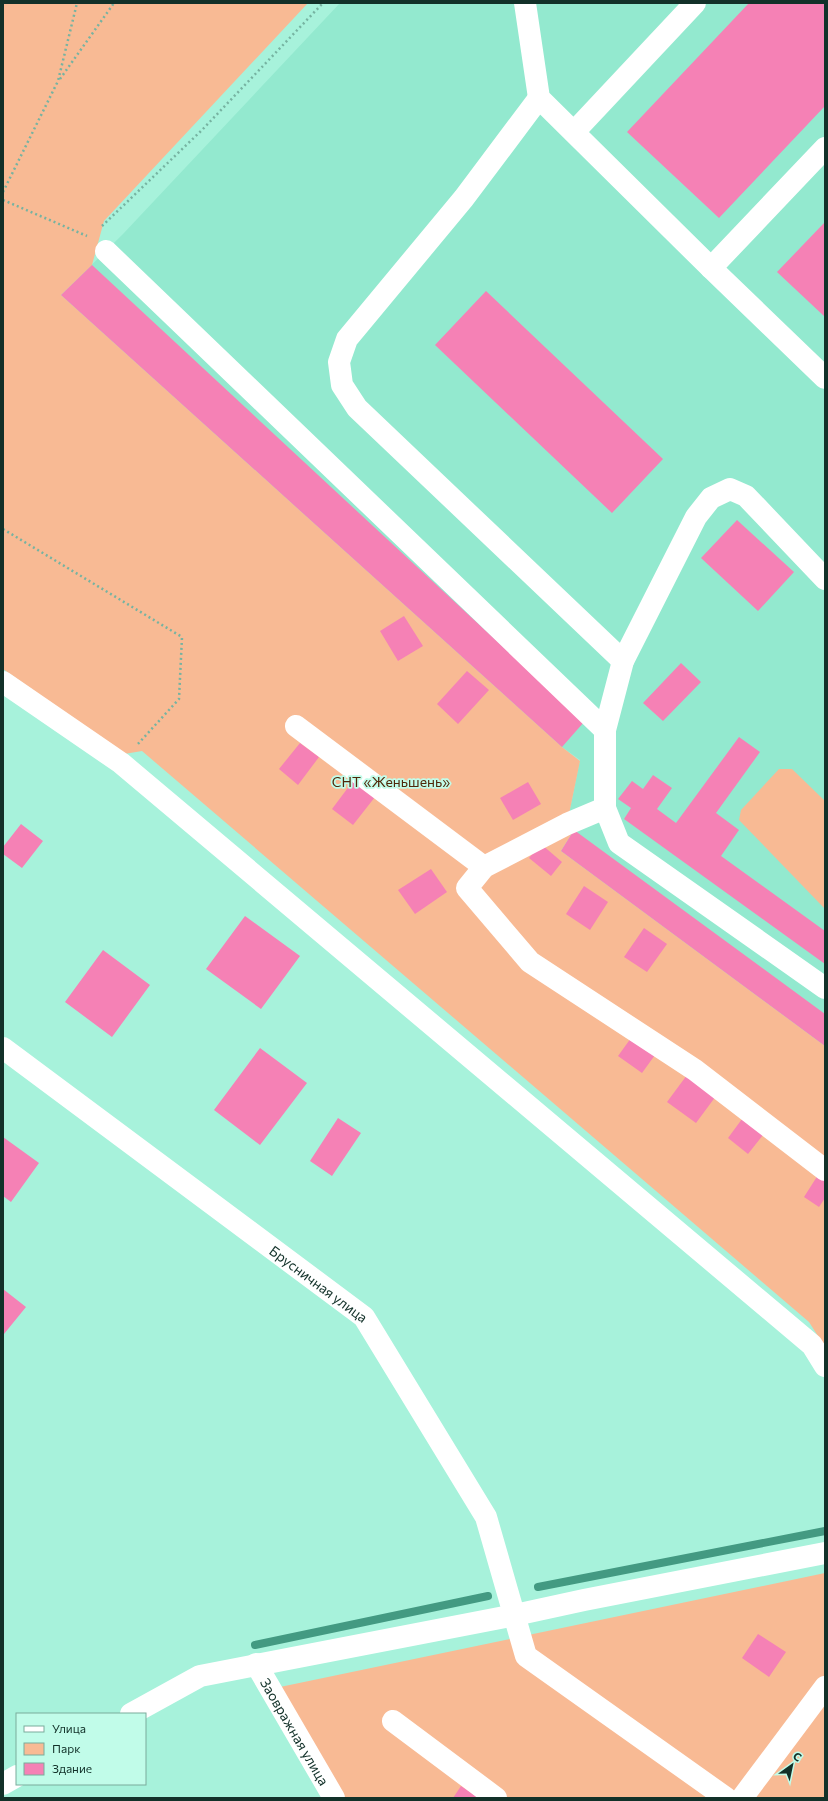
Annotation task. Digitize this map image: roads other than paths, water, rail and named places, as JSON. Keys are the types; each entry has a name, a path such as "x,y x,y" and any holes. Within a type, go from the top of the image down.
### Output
{"street":[{"path":"525,3 540,98 711,268 825,378"},
{"path":"574,132 694,3"},
{"path":"540,98 464,198 347,339 339,362 342,385 357,408 623,661"},
{"path":"711,268 825,148"},
{"path":"98,244 605,730"},
{"path":"825,579 808,563 746,496 730,489 711,498 696,517 623,661 605,730 605,808 619,843 825,988"},
{"path":"3,682 121,763 812,1345 825,1366"},
{"path":"296,726 484,867"},
{"path":"605,808 567,824 484,867 467,888 530,962 695,1070 825,1170"},
{"name":"Брусничная улица","path":"3,1048 364,1317 486,1517 526,1656 726,1798"},
{"path":"133,1713 200,1676 825,1553"},
{"name":"Заовражная улица","path":"256,1664 334,1798"},
{"path":"742,1798 825,1687"},
{"path":"393,1721 496,1798"},
{"path":"3,1784 16,1777"}],"waterway":[{"path":"538,1587 825,1531"},
{"path":"255,1645 488,1596"}],"park label":[{"name":"СНТ «Женьшень»","path":"391,781"}]}
